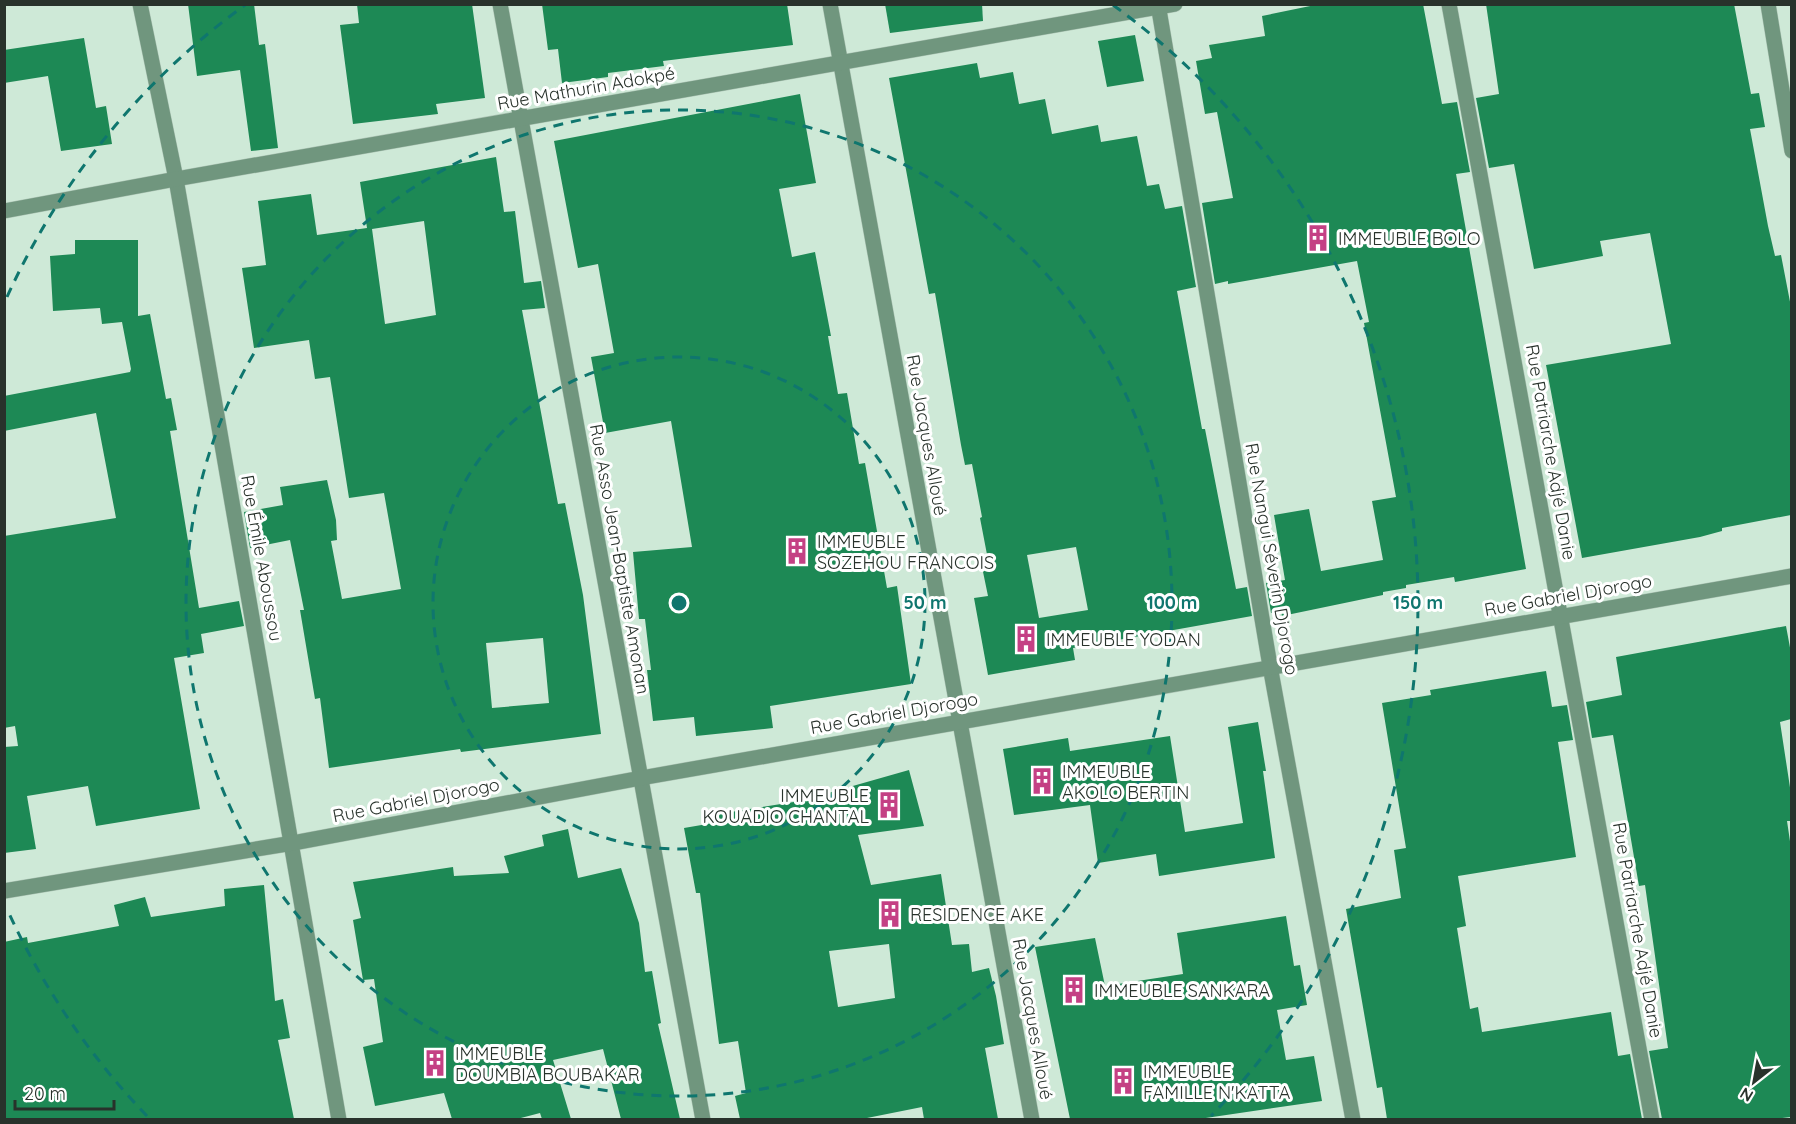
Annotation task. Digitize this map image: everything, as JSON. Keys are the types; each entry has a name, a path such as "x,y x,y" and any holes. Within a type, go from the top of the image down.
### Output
{"street":[{"name":"Rue Émile Aboussou","path":"140,4 176,179 293,843 339,1119"},
{"name":"Rue Asso Jean-Baptiste Amonan","path":"500,4 703,1119"},
{"name":"Rue Jacques Alloué","path":"830,4 1032,1119"},
{"name":"Rue Mathurin Adokpé","path":"4,212 176,179 1175,4"},
{"name":"Rue Patriarche Adjé Danie","path":"1449,4 1653,1119"},
{"path":"1772,5 1791,151"},
{"name":"Rue Nangui Séverin Djorogo","path":"1158,6 1270,666 1353,1119"},
{"name":"Rue Gabriel Djorogo","path":"4,891 293,843 641,778 1791,576"}],"building":[{"path":"188,4 254,4 259,45 265,44 278,148 251,151 240,70 197,76"},
{"path":"357,4 472,4 485,98 436,104 438,114 353,124 340,25 359,23"},
{"path":"542,4 787,4 793,45 663,61 664,66 608,73 608,77 562,83 558,49 548,50"},
{"path":"885,4 982,4 983,21 890,33"},
{"path":"1320,4 1423,4 1442,104 1457,102 1470,172 1456,174 1526,569 1455,582 1454,577 1406,585 1406,588 1383,592 1383,595 1282,616 1281,611 1271,613 1266,583 1285,580 1274,515 1309,509 1321,571 1383,560 1372,501 1396,497 1364,323 1369,322 1357,261 1228,284 1228,281 1215,284 1202,203 1233,198 1217,112 1205,114 1196,61 1212,58 1209,45 1265,36 1262,16"},
{"path":"1486,4 1734,4 1751,94 1759,93 1765,127 1750,129 1768,226 1775,256 1781,255 1791,307 1791,515 1722,528 1722,531 1700,537 1582,558 1546,365 1671,344 1650,233 1600,241 1603,256 1534,269 1514,164 1489,168 1476,98 1499,94"},
{"path":"1135,35 1144,81 1107,87 1098,41"},
{"path":"84,38 96,108 106,106 112,144 61,151 48,76 4,83 4,50"},
{"path":"977,63 980,78 1013,72 1019,104 1045,99 1052,134 1098,125 1101,142 1137,136 1147,186 1159,184 1165,209 1182,206 1196,287 1177,291 1202,429 1205,429 1236,589 1247,587 1252,616 1073,648 1075,660 988,675 974,598 988,596 982,567 989,565 980,518 982,517 972,464 965,465 935,293 929,294 889,78","holes":["1076,547 1088,610 1039,618 1027,555"]},
{"path":"800,94 816,183 779,189 792,257 815,252 831,336 828,336 838,394 847,393 859,464 865,463 887,588 897,586 911,684 770,706 773,728 696,736 694,717 653,721 647,670 651,670 645,619 639,619 633,552 692,547 671,421 605,433 591,357 614,353 598,264 578,268 554,141"},
{"path":"496,157 504,212 515,211 524,283 541,281 545,308 522,310 558,504 565,503 583,595 601,734 461,752 460,749 329,768 320,698 315,699 300,610 304,610 290,540 250,548 244,512 283,505 280,487 327,480 336,520 337,540 331,541 342,599 401,589 384,493 349,498 330,377 315,379 309,340 254,348 242,268 266,265 258,201 311,194 317,235 367,228 360,182","holes":["424,221 436,315 385,324 372,229","543,638 549,703 492,708 486,643"]},
{"path":"75,240 138,240 138,316 150,314 166,399 171,398 177,430 170,431 199,608 239,601 244,626 201,634 204,653 174,658 200,809 96,826 88,786 27,796 36,849 4,853 4,747 18,746 15,726 4,728 4,536 116,518 96,413 4,431 4,396 130,372 122,322 102,324 100,308 53,311 50,256 75,254"},
{"path":"1786,626 1791,653 1791,719 1780,722 1791,794 1791,821 1787,821 1791,848 1791,1117 1662,1119 1649,1051 1668,1048 1645,885 1639,886 1613,735 1592,738 1586,702 1622,695 1616,657"},
{"path":"1546,671 1552,707 1567,705 1573,740 1558,742 1576,857 1458,876 1466,926 1457,928 1470,1009 1478,1007 1482,1032 1611,1012 1618,1056 1630,1054 1642,1119 1387,1119 1382,1087 1377,1088 1346,909 1401,898 1394,850 1406,848 1382,703 1431,695 1430,690"},
{"path":"1258,722 1266,771 1263,771 1275,858 1159,876 1156,854 1098,863 1090,805 1014,815 1003,749 1068,738 1070,751 1170,736 1185,832 1243,823 1228,727"},
{"path":"909,770 924,826 858,835 871,885 941,874 952,945 969,944 972,972 989,968 1004,1044 985,1048 998,1119 924,1119 922,1107 862,1119 740,1119 735,1096 746,1093 738,1041 719,1044 700,893 696,893 684,828 719,822 718,814 800,801","holes":["889,944 895,998 838,1007 829,951"]},
{"path":"568,829 578,878 621,868 639,923 645,972 652,971 661,1023 658,1024 680,1119 621,1119 603,1049 553,1060 571,1119 542,1119 540,1113 517,1119 452,1119 444,1093 375,1106 363,1047 383,1042 374,979 363,980 353,920 361,918 353,882 453,867 454,876 509,873 504,856 544,846 542,835"},
{"path":"264,885 275,1001 283,999 290,1038 278,1040 294,1119 4,1119 4,942 27,937 28,943 119,926 114,905 145,897 151,917 225,906 224,889"},
{"path":"1286,916 1294,966 1300,965 1307,1005 1277,1010 1286,1060 1314,1056 1322,1101 1199,1119 1070,1119 1035,947 1095,938 1105,986 1183,974 1177,933"}],"place":[{"name":"IMMEUBLE BOLO","path":"1318,238"},
{"name":"IMMEUBLE SOZEHOU FRANCOIS","path":"797,551"},
{"name":"IMMEUBLE YODAN","path":"1026,639"},
{"name":"IMMEUBLE AKOLO BERTIN","path":"1042,781"},
{"name":"IMMEUBLE KOUADIO CHANTAL","path":"889,805"},
{"name":"RESIDENCE AKE","path":"890,914"},
{"name":"IMMEUBLE SANKARA","path":"1074,990"},
{"name":"IMMEUBLE DOUMBIA BOUBAKAR","path":"435,1063"},
{"name":"IMMEUBLE FAMILLE N'KATTA","path":"1123,1081"}]}
